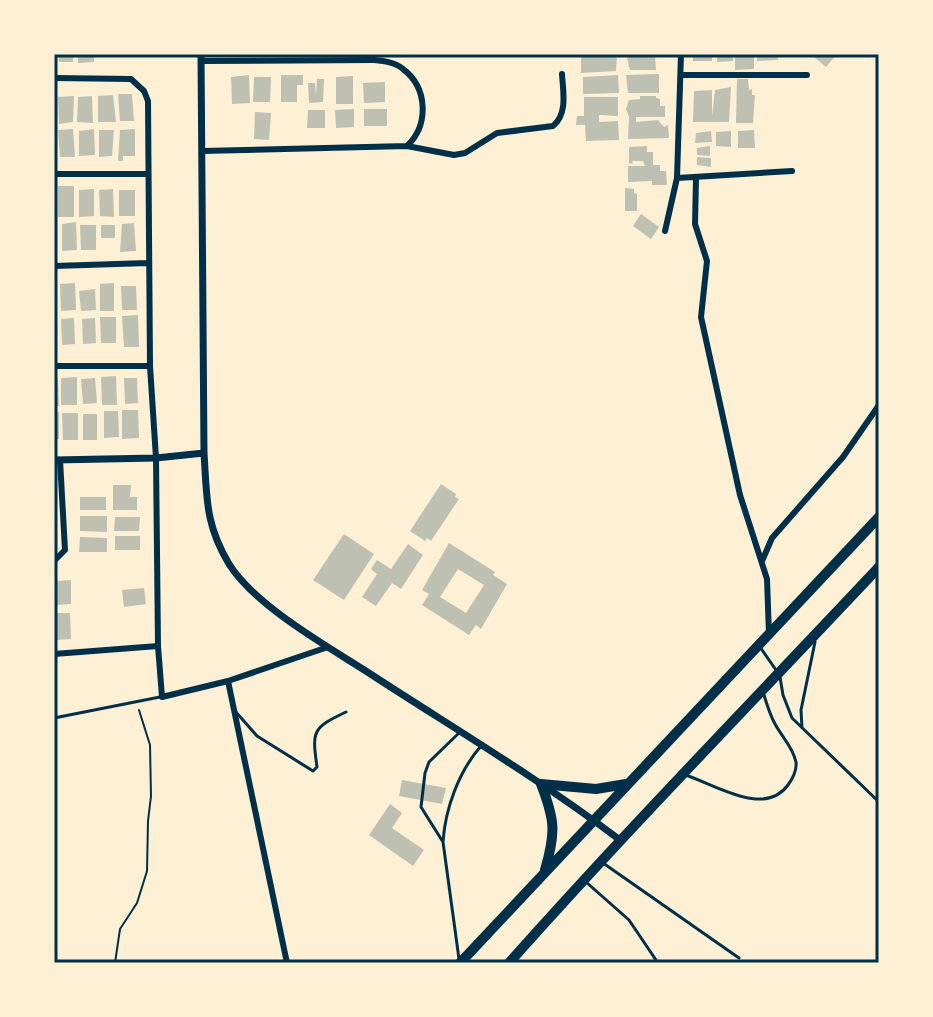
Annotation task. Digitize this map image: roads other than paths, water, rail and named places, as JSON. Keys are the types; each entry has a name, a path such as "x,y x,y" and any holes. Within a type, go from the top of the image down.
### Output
{"highway":[{"path":"459,963 879,517"},
{"path":"509,963 599,861 780,675 879,567"},
{"path":"545,872 553,842 554,822 541,784 596,789 626,784"}],"street":[{"path":"665,231 677,178 681,54"},
{"path":"407,146 419,132 424,111 417,87 409,75 394,64 373,60 201,57 204,453 208,517 212,532 230,566 265,602 328,647 541,784 620,840"},
{"path":"202,151 407,146 454,155 465,153 497,133 553,126 563,112 562,74"},
{"path":"682,75 807,75"},
{"path":"54,78 131,79 144,91 148,101 150,366 156,458 158,646 162,697 228,681 328,647"},
{"path":"677,178 792,171"},
{"path":"54,174 147,174"},
{"path":"696,178 695,224 707,261 701,317 740,495 767,579 769,635"},
{"path":"54,266 148,263"},
{"path":"54,366 150,366"},
{"path":"762,561 772,538 835,467 879,405"},
{"path":"54,561 65,550 57,460 156,458 204,453"},
{"path":"54,654 158,646"},
{"path":"228,681 287,963"}],"lane":[{"path":"802,728 801,710 817,634"},
{"path":"759,646 780,675 787,709 802,728 879,802"},
{"path":"683,774 752,799 770,799 783,792 793,778 796,764 763,691"},
{"path":"54,718 162,697"},
{"path":"232,709 257,736 313,771 317,767 313,747 316,733 330,720 346,712"},
{"path":"443,842 421,807 425,773 429,762 460,732"},
{"path":"459,963 443,842 448,813 465,768 481,746"},
{"path":"599,861 739,958"},
{"path":"583,879 629,920 658,963"}]}
